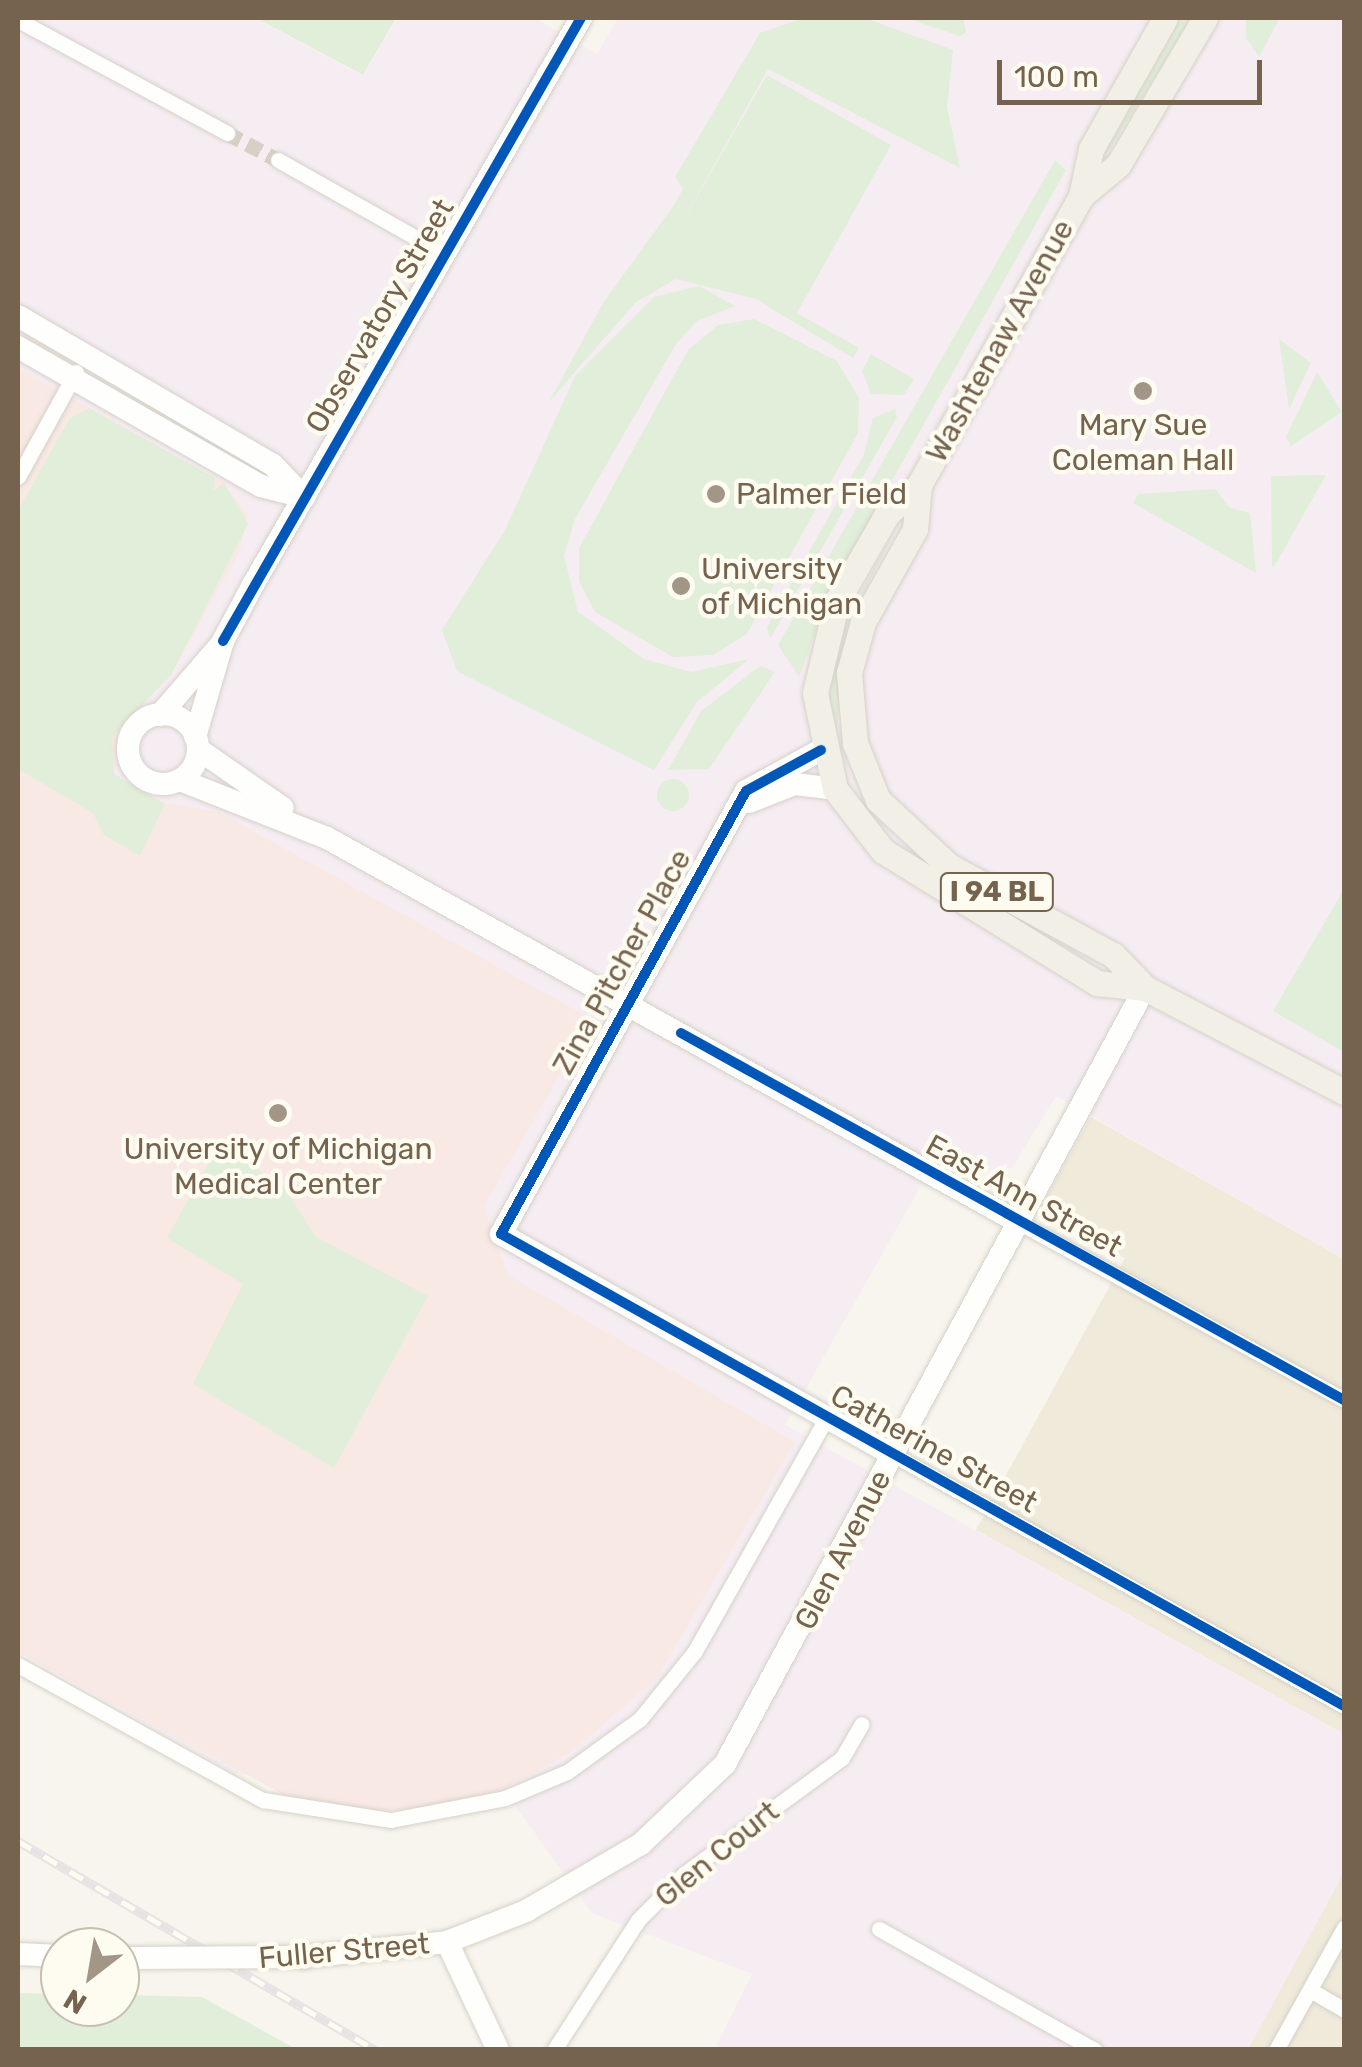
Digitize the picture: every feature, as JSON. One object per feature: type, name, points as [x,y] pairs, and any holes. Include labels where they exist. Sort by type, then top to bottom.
[{"type":"main road","name":"Washtenaw Avenue","points":[[821,750],[815,694],[826,627],[887,514],[919,485],[1080,196],[1091,149],[1165,18]]},
{"type":"main road","name":"Washtenaw Avenue","points":[[1080,196],[1118,165],[1206,18]]},
{"type":"main road","name":"Washtenaw Avenue","points":[[866,778],[856,743],[851,661],[915,529],[919,485]]},
{"type":"main road","points":[[821,750],[838,752],[866,778]]},
{"type":"main road","name":"I 94 BL","points":[[821,750],[835,789],[882,851],[912,873],[1097,983],[1145,988]]},
{"type":"main road","name":"I 94 BL","points":[[866,778],[917,844],[1113,955],[1145,988],[1344,1092]]},
{"type":"street","name":"Observatory Street","points":[[160,715],[223,642],[581,18]]},
{"type":"street","points":[[18,20],[227,133]]},
{"type":"street","points":[[278,160],[445,254]]},
{"type":"street","points":[[18,316],[273,465],[304,497]]},
{"type":"street","points":[[18,347],[261,486],[304,497]]},
{"type":"street","points":[[18,477],[86,356]]},
{"type":"street","name":"Observatory Street","points":[[197,743],[223,642]]},
{"type":"street","points":[[160,715],[183,720],[197,743],[180,780],[149,781],[128,759],[134,730],[160,715]]},
{"type":"street","name":"East Ann Street","points":[[197,743],[327,838]]},
{"type":"street","name":"Zina Pitcher Place","points":[[501,1234],[725,826],[764,776],[821,750]]},
{"type":"street","name":"East Ann Street","points":[[180,780],[327,838],[1344,1400]]},
{"type":"street","name":"Zina Pitcher Place","points":[[725,826],[776,787],[835,789]]},
{"type":"street","name":"Glen Avenue","points":[[447,1942],[585,1880],[688,1805],[757,1717],[892,1454],[1145,988]]},
{"type":"street","name":"Catherine Street","points":[[501,1234],[1344,1706]]},
{"type":"street","points":[[18,1665],[263,1800],[391,1820],[505,1798],[566,1772],[640,1718],[695,1651],[826,1417]]},
{"type":"street","name":"Glen Court","points":[[554,2050],[638,1920],[684,1874],[842,1758],[862,1724]]},
{"type":"street","points":[[1276,2050],[1344,1928]]},
{"type":"street","points":[[879,1930],[1095,2050]]},
{"type":"street","name":"Fuller Street","points":[[140,1958],[303,1957],[447,1942],[498,2050]]},
{"type":"street","points":[[1310,1990],[1344,2010]]},
{"type":"shaded area","name":"University of Michigan","points":[[18,18],[255,18],[363,76],[397,18],[535,18],[597,54],[618,18],[1344,18],[1344,1259],[1056,1096],[1012,1168],[989,1170],[943,1147],[785,1425],[1344,1734],[1344,1872],[1248,2049],[715,2049],[752,1974],[592,1913],[504,1790],[435,1808],[234,1773],[18,1652]]},
{"type":"shaded area","name":"University of Michigan Medical Center","points":[[18,368],[224,483],[247,514],[240,551],[171,675],[121,719],[114,774],[145,799],[219,812],[592,1019],[484,1206],[508,1275],[795,1442],[657,1678],[570,1753],[504,1789],[435,1808],[355,1812],[290,1798],[18,1652]]},
{"type":"shaded area","points":[[1091,1117],[1344,1259],[1344,1734],[976,1530],[1125,1258],[1037,1213]]},
{"type":"shaded area","points":[[1344,1872],[1344,2049],[1248,2049]]},
{"type":"green space","points":[[256,18],[396,18],[363,75]]},
{"type":"green space","points":[[803,18],[865,18],[953,50],[947,107],[960,168],[768,69],[671,242],[767,75],[891,145],[797,313],[859,348],[853,358],[756,299],[676,279],[636,302],[549,402],[603,303],[674,205],[683,189],[675,177],[760,33]]},
{"type":"green space","points":[[906,18],[963,18],[966,32],[960,36]]},
{"type":"green space","points":[[1177,18],[1192,18],[1105,157],[1106,144]]},
{"type":"green space","points":[[1246,18],[1280,18],[1259,57],[1246,38]]},
{"type":"green space","points":[[1055,160],[1066,170],[831,590],[799,677],[778,645]]},
{"type":"green space","points":[[699,286],[735,306],[697,321],[676,344],[575,519],[564,556],[578,612],[644,659],[691,672],[749,659],[697,702],[654,770],[457,671],[442,630],[505,530],[575,376],[654,297]]},
{"type":"green space","name":"Palmer Field","points":[[754,319],[837,361],[859,398],[858,433],[747,634],[713,655],[673,657],[595,612],[579,581],[579,548],[688,350],[718,325]]},
{"type":"green space","points":[[1279,339],[1311,363],[1289,409]]},
{"type":"green space","points":[[871,354],[914,379],[904,395],[871,394],[862,371]]},
{"type":"green space","points":[[1317,372],[1342,412],[1291,446],[1286,437]]},
{"type":"green space","points":[[89,408],[215,478],[213,491],[224,483],[248,524],[171,675],[112,737],[114,774],[165,804],[140,856],[104,835],[93,813],[18,769],[18,511],[69,419]]},
{"type":"green space","points":[[895,409],[897,417],[770,639],[767,627],[864,454],[873,418]]},
{"type":"green space","points":[[1326,475],[1274,567],[1272,567],[1271,476]]},
{"type":"green space","points":[[1215,489],[1230,508],[1250,513],[1256,573],[1133,503],[1138,494]]},
{"type":"green space","points":[[902,516],[848,627],[836,733],[827,695],[835,640]]},
{"type":"green space","points":[[760,666],[775,672],[709,769],[668,770],[701,711]]},
{"type":"green space","points":[[673,779],[684,784],[689,795],[684,806],[673,811],[662,806],[657,795],[662,784]]},
{"type":"green space","points":[[1344,889],[1344,1052],[1273,1011]]},
{"type":"green space","points":[[219,1145],[283,1186],[316,1237],[428,1296],[334,1468],[193,1384],[243,1284],[167,1238]]},
{"type":"green space","points":[[18,1993],[40,1994],[40,2027],[140,2027],[140,1995],[202,1997],[296,2049],[18,2049]]},
{"type":"tunnel","points":[[227,133],[278,160]]},
{"type":"railway","points":[[18,1841],[375,2050]]},
{"type":"cycle path","points":[[223,641],[581,18]]},
{"type":"cycle path","points":[[821,750],[746,791],[501,1234],[1344,1706]]},
{"type":"cycle path","points":[[681,1033],[1344,1400]]},
{"type":"place","name":"Mary Sue Coleman Hall","points":[[1143,391]]},
{"type":"place","name":"Palmer Field","points":[[716,494]]},
{"type":"place","name":"University of Michigan","points":[[681,586]]},
{"type":"place","name":"University of Michigan Medical Center","points":[[278,1113]]}]
